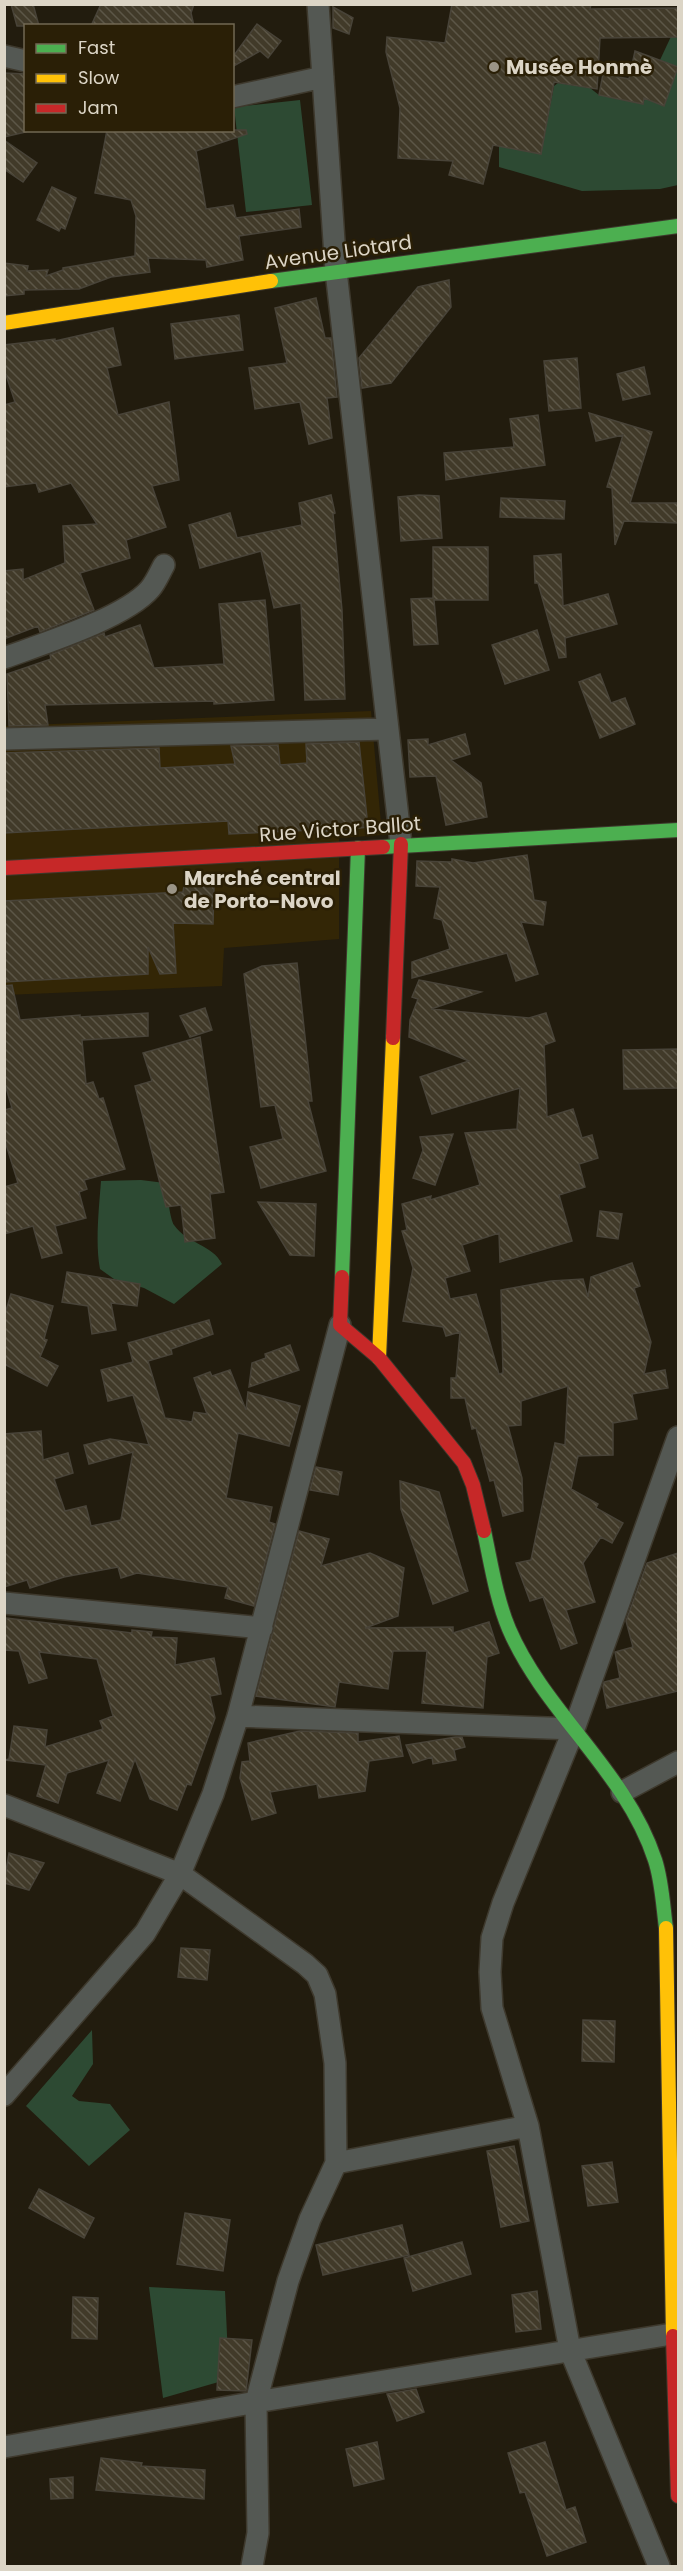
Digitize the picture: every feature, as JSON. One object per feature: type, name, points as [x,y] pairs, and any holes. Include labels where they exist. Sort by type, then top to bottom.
[{"type":"street","points":[[318,4],[336,271],[401,844],[379,1358]]},
{"type":"street","points":[[4,56],[24,61]]},
{"type":"street","points":[[234,97],[323,77]]},
{"type":"street","name":"Avenue Liotard","points":[[4,323],[336,271],[678,226]]},
{"type":"street","points":[[4,658],[98,622],[124,607],[150,590],[164,565]]},
{"type":"street","points":[[4,740],[387,729]]},
{"type":"street","name":"Rue Victor Ballot","points":[[4,868],[678,830]]},
{"type":"street","points":[[4,2095],[146,1933],[180,1874],[213,1794],[238,1716],[340,1325],[358,848]]},
{"type":"street","points":[[340,1325],[379,1358],[464,1463],[473,1485],[501,1605],[509,1629],[538,1681],[622,1792],[644,1832],[671,1899],[667,1933],[678,2496]]},
{"type":"street","points":[[659,2566],[570,2350],[528,2126],[492,2008],[490,1972],[492,1938],[502,1903],[574,1729],[678,1437]]},
{"type":"street","points":[[4,1603],[262,1628]]},
{"type":"street","points":[[238,1716],[574,1729]]},
{"type":"street","points":[[622,1792],[678,1762]]},
{"type":"street","points":[[4,1805],[180,1874],[305,1964],[317,1975],[325,1994],[335,2063],[336,2163],[310,2219],[288,2282],[256,2402],[258,2533],[252,2566]]},
{"type":"street","points":[[336,2163],[528,2126]]},
{"type":"street","points":[[4,2447],[256,2402],[676,2334]]},
{"type":"shaded area","name":"Marché central de Porto-Novo","points":[[371,711],[382,835],[339,838],[339,939],[224,948],[222,986],[5,995],[4,726]]},
{"type":"green space","points":[[675,28],[678,29],[678,67],[660,60]]},
{"type":"green space","points":[[678,67],[678,185],[660,189],[582,191],[499,167],[499,146],[541,153],[554,86],[558,83],[590,88],[599,95],[643,104],[645,98],[664,105]]},
{"type":"green space","points":[[300,100],[312,205],[246,212],[234,107]]},
{"type":"green space","points":[[141,1180],[165,1183],[174,1225],[186,1236],[212,1252],[222,1264],[174,1304],[144,1288],[114,1279],[100,1269],[98,1214],[101,1181]]},
{"type":"green space","points":[[92,2030],[93,2064],[72,2096],[79,2101],[110,2104],[130,2130],[89,2166],[26,2106]]},
{"type":"green space","points":[[149,2287],[225,2291],[229,2379],[163,2398]]},
{"type":"building","points":[[11,4],[33,4],[38,24],[17,26]]},
{"type":"building","points":[[101,4],[194,4],[191,13],[194,24],[92,24]]},
{"type":"building","points":[[452,4],[591,4],[590,9],[678,8],[678,37],[600,38],[597,89],[554,82],[541,154],[493,145],[483,184],[449,175],[453,161],[398,158],[400,108],[386,52],[387,37],[445,43]]},
{"type":"building","points":[[333,7],[353,18],[349,34],[333,28]]},
{"type":"building","points":[[257,24],[281,41],[268,58],[260,51],[234,66],[234,55]]},
{"type":"building","points":[[635,51],[678,67],[664,106],[644,98],[643,104],[599,95],[603,74],[629,79]]},
{"type":"building","points":[[4,73],[24,74],[24,132],[26,132],[4,137]]},
{"type":"building","points":[[234,130],[246,130],[247,134],[196,151],[206,209],[233,205],[236,218],[299,209],[301,227],[239,236],[243,260],[207,267],[206,260],[148,258],[150,272],[111,277],[79,289],[24,290],[24,294],[4,296],[4,263],[28,266],[27,271],[48,270],[46,276],[63,270],[63,268],[135,256],[136,216],[131,200],[95,193],[107,132],[234,132]]},
{"type":"building","points":[[4,140],[37,163],[23,182],[4,169]]},
{"type":"building","points":[[52,187],[76,198],[65,229],[61,227],[59,231],[37,220]]},
{"type":"building","points":[[449,280],[451,307],[391,383],[362,388],[359,358],[418,287]]},
{"type":"building","points":[[316,298],[325,338],[331,338],[337,397],[327,398],[332,438],[309,444],[300,402],[255,409],[249,368],[287,363],[275,308]]},
{"type":"building","points":[[239,315],[243,350],[175,359],[171,324]]},
{"type":"building","points":[[113,328],[121,365],[107,368],[118,415],[169,402],[179,480],[152,486],[166,527],[126,540],[130,558],[80,573],[94,610],[40,632],[38,626],[4,639],[4,571],[23,569],[23,580],[65,563],[63,526],[97,524],[71,483],[39,492],[36,483],[4,487],[4,405],[15,402],[4,369],[4,345],[55,339],[55,341]]},
{"type":"building","points":[[577,358],[581,408],[549,411],[544,361]]},
{"type":"building","points":[[644,367],[650,394],[623,400],[617,374]]},
{"type":"building","points":[[589,413],[652,432],[630,503],[678,503],[678,523],[624,521],[615,545],[612,488],[607,487],[623,435],[596,441]]},
{"type":"building","points":[[538,415],[545,465],[446,480],[444,453],[514,447],[510,419]]},
{"type":"building","points":[[331,495],[335,513],[333,514],[342,610],[345,699],[305,700],[301,603],[274,608],[261,551],[200,568],[189,525],[230,513],[237,538],[302,525],[299,503]]},
{"type":"building","points":[[439,496],[442,538],[401,541],[398,497]]},
{"type":"building","points":[[501,498],[565,501],[564,519],[500,517]]},
{"type":"building","points":[[433,547],[488,547],[488,600],[434,600],[438,644],[414,645],[411,599],[433,598]]},
{"type":"building","points":[[561,554],[563,606],[608,594],[617,624],[565,638],[566,657],[559,658],[538,583],[535,583],[534,556]]},
{"type":"building","points":[[265,600],[274,700],[214,704],[214,701],[45,705],[48,725],[9,726],[7,674],[51,659],[50,655],[104,633],[105,637],[140,625],[154,668],[224,664],[219,604]]},
{"type":"building","points":[[537,630],[549,670],[505,684],[492,645]]},
{"type":"building","points":[[600,674],[611,703],[625,698],[635,724],[600,738],[579,682]]},
{"type":"building","points":[[465,734],[470,754],[451,760],[481,783],[487,817],[446,825],[436,776],[410,777],[408,740],[428,739],[428,745]]},
{"type":"building","points":[[359,742],[368,827],[314,833],[314,830],[229,834],[228,821],[4,833],[4,753],[159,748],[160,768],[235,764],[231,746],[278,745],[280,765],[307,763],[306,744]]},
{"type":"building","points":[[527,855],[534,900],[546,902],[543,925],[521,922],[538,974],[516,981],[507,953],[412,978],[412,962],[450,949],[442,920],[434,918],[440,887],[416,886],[417,861],[452,862],[452,859],[473,863]]},
{"type":"building","points":[[184,886],[214,886],[213,924],[173,923],[176,973],[160,974],[148,947],[148,974],[4,982],[4,901],[183,892]]},
{"type":"building","points":[[297,963],[312,1101],[308,1101],[326,1171],[261,1188],[250,1147],[283,1139],[275,1105],[261,1107],[244,974],[262,966]]},
{"type":"building","points":[[419,980],[481,992],[431,1009],[529,1018],[546,1013],[555,1041],[544,1045],[547,1117],[573,1109],[582,1138],[592,1135],[598,1158],[579,1164],[585,1187],[559,1195],[572,1241],[500,1262],[499,1233],[462,1245],[470,1271],[445,1278],[450,1299],[476,1294],[499,1374],[503,1373],[501,1290],[551,1281],[583,1279],[588,1297],[591,1277],[632,1263],[640,1286],[634,1288],[651,1342],[644,1374],[665,1370],[668,1388],[632,1394],[637,1419],[613,1423],[613,1455],[578,1456],[571,1489],[598,1504],[596,1508],[623,1523],[612,1543],[601,1537],[583,1563],[595,1602],[566,1610],[577,1643],[561,1649],[543,1597],[530,1601],[516,1563],[531,1560],[555,1443],[565,1445],[568,1386],[521,1401],[521,1425],[508,1426],[522,1478],[523,1511],[503,1516],[494,1480],[490,1481],[476,1428],[472,1429],[465,1398],[451,1398],[451,1378],[456,1378],[460,1332],[446,1336],[443,1327],[403,1321],[413,1268],[402,1231],[407,1230],[402,1204],[431,1196],[430,1200],[480,1185],[465,1133],[517,1129],[520,1088],[432,1114],[420,1077],[469,1061],[409,1037],[410,1020],[418,999],[412,997]]},
{"type":"building","points":[[12,985],[20,1020],[148,1013],[148,1036],[82,1040],[86,1084],[93,1082],[99,1099],[103,1098],[125,1169],[84,1180],[87,1189],[79,1192],[86,1218],[55,1226],[62,1253],[42,1258],[33,1226],[4,1234],[4,1187],[18,1183],[4,1138],[4,1110],[12,1108],[4,1081],[4,986]]},
{"type":"building","points":[[205,1008],[212,1030],[190,1037],[180,1016]]},
{"type":"building","points":[[200,1037],[224,1192],[210,1194],[215,1238],[185,1242],[181,1205],[166,1207],[135,1086],[152,1081],[143,1053]]},
{"type":"building","points":[[678,1049],[678,1088],[624,1089],[623,1050]]},
{"type":"building","points":[[453,1134],[435,1185],[413,1178],[423,1150],[420,1137]]},
{"type":"building","points":[[258,1202],[316,1204],[314,1256],[290,1255]]},
{"type":"building","points":[[600,1211],[622,1214],[618,1239],[597,1236]]},
{"type":"building","points":[[67,1272],[140,1284],[137,1306],[111,1303],[116,1330],[92,1334],[88,1306],[62,1302]]},
{"type":"building","points":[[11,1294],[53,1306],[44,1339],[47,1340],[40,1357],[58,1366],[47,1386],[4,1364],[4,1317]]},
{"type":"building","points":[[209,1320],[213,1334],[171,1349],[172,1354],[148,1361],[165,1418],[192,1422],[194,1412],[207,1414],[194,1378],[210,1372],[212,1376],[230,1370],[246,1410],[248,1392],[300,1406],[289,1446],[238,1433],[226,1498],[272,1507],[269,1522],[275,1524],[254,1606],[225,1598],[228,1587],[137,1573],[121,1578],[118,1567],[64,1577],[30,1588],[27,1580],[4,1587],[4,1434],[41,1431],[43,1460],[68,1453],[73,1473],[54,1479],[65,1511],[86,1506],[91,1526],[121,1520],[133,1452],[89,1464],[84,1445],[110,1439],[149,1445],[133,1395],[108,1401],[101,1370],[133,1362],[128,1343]]},
{"type":"building","points":[[290,1345],[299,1370],[249,1387],[252,1363],[266,1358],[265,1354]]},
{"type":"building","points":[[316,1467],[342,1472],[338,1495],[310,1490]]},
{"type":"building","points":[[400,1481],[439,1492],[468,1591],[433,1604],[401,1509]]},
{"type":"building","points":[[299,1531],[329,1539],[321,1566],[370,1553],[404,1568],[398,1616],[365,1628],[453,1627],[453,1633],[489,1622],[499,1653],[487,1657],[483,1708],[422,1703],[427,1651],[393,1651],[388,1689],[339,1682],[335,1707],[256,1696]]},
{"type":"building","points":[[678,1553],[678,1691],[607,1708],[604,1682],[620,1678],[615,1652],[633,1647],[626,1621],[647,1563]]},
{"type":"building","points":[[6,1618],[132,1633],[132,1630],[152,1632],[151,1637],[177,1638],[175,1665],[214,1658],[221,1694],[210,1696],[215,1718],[191,1785],[187,1784],[177,1810],[150,1799],[135,1759],[120,1801],[97,1793],[109,1760],[67,1773],[58,1803],[37,1796],[46,1765],[5,1760],[9,1759],[14,1726],[47,1730],[45,1747],[103,1729],[100,1721],[113,1716],[97,1659],[39,1652],[47,1678],[29,1683],[19,1651],[4,1650]]},
{"type":"building","points":[[300,1731],[358,1733],[358,1742],[399,1736],[403,1756],[369,1761],[365,1791],[319,1798],[317,1784],[270,1792],[276,1813],[252,1820],[240,1778],[242,1762],[250,1761],[248,1743]]},
{"type":"building","points":[[462,1737],[465,1747],[454,1750],[456,1760],[433,1764],[432,1757],[413,1763],[406,1745]]},
{"type":"building","points":[[9,1853],[44,1863],[29,1890],[4,1883]]},
{"type":"building","points":[[181,1948],[210,1950],[207,1980],[178,1977]]},
{"type":"building","points":[[583,2020],[615,2021],[614,2062],[582,2061]]},
{"type":"building","points":[[514,2146],[529,2221],[501,2227],[487,2151]]},
{"type":"building","points":[[612,2162],[618,2202],[588,2206],[582,2166]]},
{"type":"building","points":[[39,2189],[94,2218],[84,2238],[29,2208]]},
{"type":"building","points":[[185,2213],[230,2220],[223,2271],[177,2264]]},
{"type":"building","points":[[402,2225],[409,2255],[323,2275],[316,2245]]},
{"type":"building","points":[[462,2242],[471,2274],[413,2291],[404,2258]]},
{"type":"building","points":[[537,2291],[541,2329],[516,2332],[512,2295]]},
{"type":"building","points":[[73,2297],[98,2298],[97,2339],[72,2338]]},
{"type":"building","points":[[220,2338],[252,2340],[246,2391],[217,2390]]},
{"type":"building","points":[[416,2389],[424,2412],[397,2421],[387,2394]]},
{"type":"building","points":[[377,2442],[384,2479],[354,2486],[346,2449]]},
{"type":"building","points":[[545,2442],[566,2510],[575,2507],[586,2542],[547,2556],[525,2492],[520,2493],[508,2453]]},
{"type":"building","points":[[101,2458],[142,2463],[141,2466],[205,2470],[204,2499],[96,2490]]},
{"type":"building","points":[[73,2477],[73,2498],[51,2499],[50,2479]]},
{"type":"traffic: fast","points":[[271,281],[678,226]]},
{"type":"traffic: fast","points":[[383,847],[678,830]]},
{"type":"traffic: fast","points":[[342,1277],[358,848]]},
{"type":"traffic: fast","points":[[484,1531],[501,1605],[509,1629],[524,1659],[563,1716],[606,1770],[642,1828],[657,1868],[666,1928]]},
{"type":"traffic: slow","points":[[4,323],[271,281]]},
{"type":"traffic: slow","points":[[379,1358],[393,1038]]},
{"type":"traffic: slow","points":[[666,1928],[673,2336]]},
{"type":"traffic: jam","points":[[393,1038],[401,844]]},
{"type":"traffic: jam","points":[[4,868],[383,847]]},
{"type":"traffic: jam","points":[[342,1277],[340,1325],[379,1358],[464,1463],[473,1485],[484,1531]]},
{"type":"traffic: jam","points":[[673,2336],[678,2496]]},
{"type":"place","name":"Musée Honmè","points":[[494,67]]},
{"type":"place","name":"Marché central de Porto-Novo","points":[[172,889]]}]
